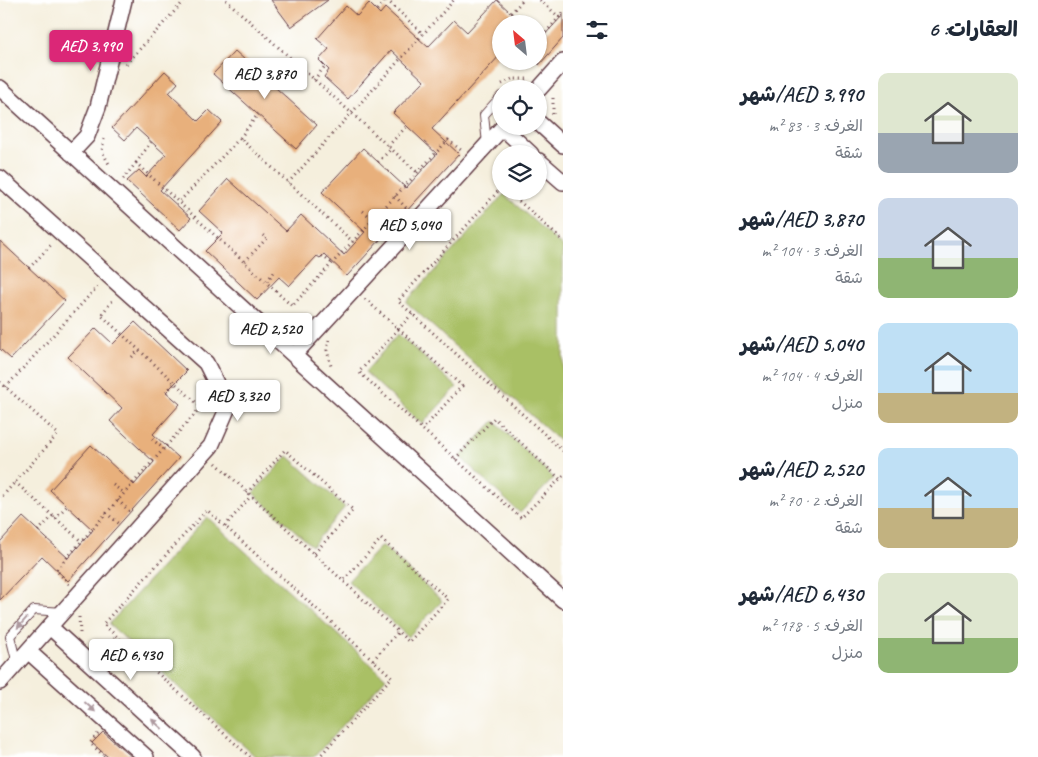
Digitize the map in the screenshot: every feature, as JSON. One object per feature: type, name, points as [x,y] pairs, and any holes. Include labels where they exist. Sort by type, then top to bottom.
[{"type":"street","points":[[71,153],[87,136],[98,107],[124,0]]},
{"type":"street","points":[[540,80],[563,62]]},
{"type":"street","points":[[0,88],[563,600]]},
{"type":"street","points":[[547,130],[563,145]]},
{"type":"street","points":[[294,355],[496,135]]},
{"type":"street","points":[[511,135],[522,145]]},
{"type":"street","points":[[547,167],[563,182]]},
{"type":"street","points":[[0,178],[206,363],[228,407],[211,446],[0,682]]},
{"type":"street","points":[[50,627],[193,757]]},
{"type":"street","points":[[28,651],[146,757]]},
{"type":"lane","points":[[487,145],[484,115],[492,102]]},
{"type":"lane","points":[[16,664],[10,636],[34,610],[63,612]]},
{"type":"path","points":[[122,62],[120,70],[185,0]]},
{"type":"path","points":[[226,0],[350,114],[418,173]]},
{"type":"path","points":[[377,10],[387,0],[424,34]]},
{"type":"path","points":[[288,183],[454,0]]},
{"type":"path","points":[[511,13],[524,0]]},
{"type":"path","points":[[540,0],[559,17]]},
{"type":"path","points":[[548,30],[563,12]]},
{"type":"path","points":[[314,80],[325,66]]},
{"type":"path","points":[[555,120],[552,107],[557,90]]},
{"type":"path","points":[[180,201],[240,138],[258,114]]},
{"type":"path","points":[[378,162],[407,126]]},
{"type":"path","points":[[105,133],[102,151],[110,167]]},
{"type":"path","points":[[240,138],[353,242]]},
{"type":"path","points":[[136,163],[180,201],[292,306],[448,140],[464,153],[469,146]]},
{"type":"path","points":[[116,173],[123,179],[151,142]]},
{"type":"path","points":[[395,196],[408,208],[409,213],[405,216]]},
{"type":"path","points":[[492,198],[398,301],[563,451]]},
{"type":"path","points":[[517,200],[563,241]]},
{"type":"path","points":[[384,208],[396,220],[401,220]]},
{"type":"path","points":[[363,211],[374,220]]},
{"type":"path","points":[[245,261],[267,238],[260,233]]},
{"type":"path","points":[[29,268],[51,246],[51,242]]},
{"type":"path","points":[[322,256],[332,264]]},
{"type":"path","points":[[267,281],[274,272]]},
{"type":"path","points":[[6,387],[95,286],[98,286],[105,292]]},
{"type":"path","points":[[369,290],[363,297],[462,386],[422,429]]},
{"type":"path","points":[[64,591],[70,584],[56,570],[202,407],[101,315],[113,301],[112,299]]},
{"type":"path","points":[[412,314],[359,372],[521,518],[562,477],[494,418],[455,458]]},
{"type":"path","points":[[330,337],[327,350],[333,369]]},
{"type":"path","points":[[132,357],[139,350]]},
{"type":"path","points":[[0,382],[58,434],[0,500]]},
{"type":"path","points":[[166,392],[175,383]]},
{"type":"path","points":[[152,440],[164,449]]},
{"type":"path","points":[[247,492],[285,450],[352,510],[314,554]]},
{"type":"path","points":[[220,454],[213,461],[409,642],[448,600],[381,539],[343,581]]},
{"type":"path","points":[[15,482],[81,541]]},
{"type":"path","points":[[113,485],[124,493]]},
{"type":"path","points":[[225,526],[251,496]]},
{"type":"path","points":[[106,513],[122,526],[132,516],[118,500]]},
{"type":"path","points":[[38,531],[67,506]]},
{"type":"path","points":[[250,757],[103,624],[207,510],[392,677],[320,757]]},
{"type":"path","points":[[80,610],[78,624],[82,638]]},
{"type":"path","points":[[373,660],[398,632]]},
{"type":"path","points":[[97,658],[117,636]]},
{"type":"green space","points":[[499,200],[511,200],[563,247],[563,444],[406,302]]},
{"type":"green space","points":[[398,334],[457,387],[422,424],[365,372]]},
{"type":"green space","points":[[494,421],[554,478],[520,513],[460,457]]},
{"type":"green space","points":[[288,456],[345,507],[312,546],[253,493]]},
{"type":"green space","points":[[207,517],[386,678],[314,757],[256,757],[109,624]]},
{"type":"green space","points":[[382,545],[442,601],[408,637],[348,581]]},
{"type":"building","points":[[271,0],[328,0],[291,27]]},
{"type":"building","points":[[497,0],[513,15],[492,15],[492,64],[432,129],[459,154],[347,276],[324,254],[320,258],[317,256],[289,286],[279,277],[257,300],[205,251],[223,233],[199,211],[228,179],[286,231],[301,215],[344,255],[365,232],[322,192],[363,148],[406,188],[437,154],[393,113],[424,81],[391,50],[348,99],[324,77],[329,70],[319,60],[329,49],[317,39],[346,6],[357,16],[369,3],[380,14],[385,8],[428,47],[454,20],[467,32]]},
{"type":"building","points":[[563,15],[563,38],[548,55],[548,31]]},
{"type":"building","points":[[235,51],[317,125],[296,149],[213,74]]},
{"type":"building","points":[[165,71],[178,83],[169,93],[198,121],[209,110],[222,122],[160,190],[191,218],[180,230],[127,181],[139,170],[146,177],[166,155],[136,128],[125,140],[112,128]]},
{"type":"building","points":[[0,241],[65,301],[11,359],[0,349]]},
{"type":"building","points":[[135,322],[187,371],[166,392],[180,404],[153,434],[179,458],[68,581],[42,556],[0,600],[0,542],[23,517],[68,558],[93,530],[50,490],[91,445],[134,485],[154,462],[110,421],[122,408],[68,357],[96,328],[113,344]]},
{"type":"building","points":[[103,732],[132,757],[108,757],[92,743]]}]
